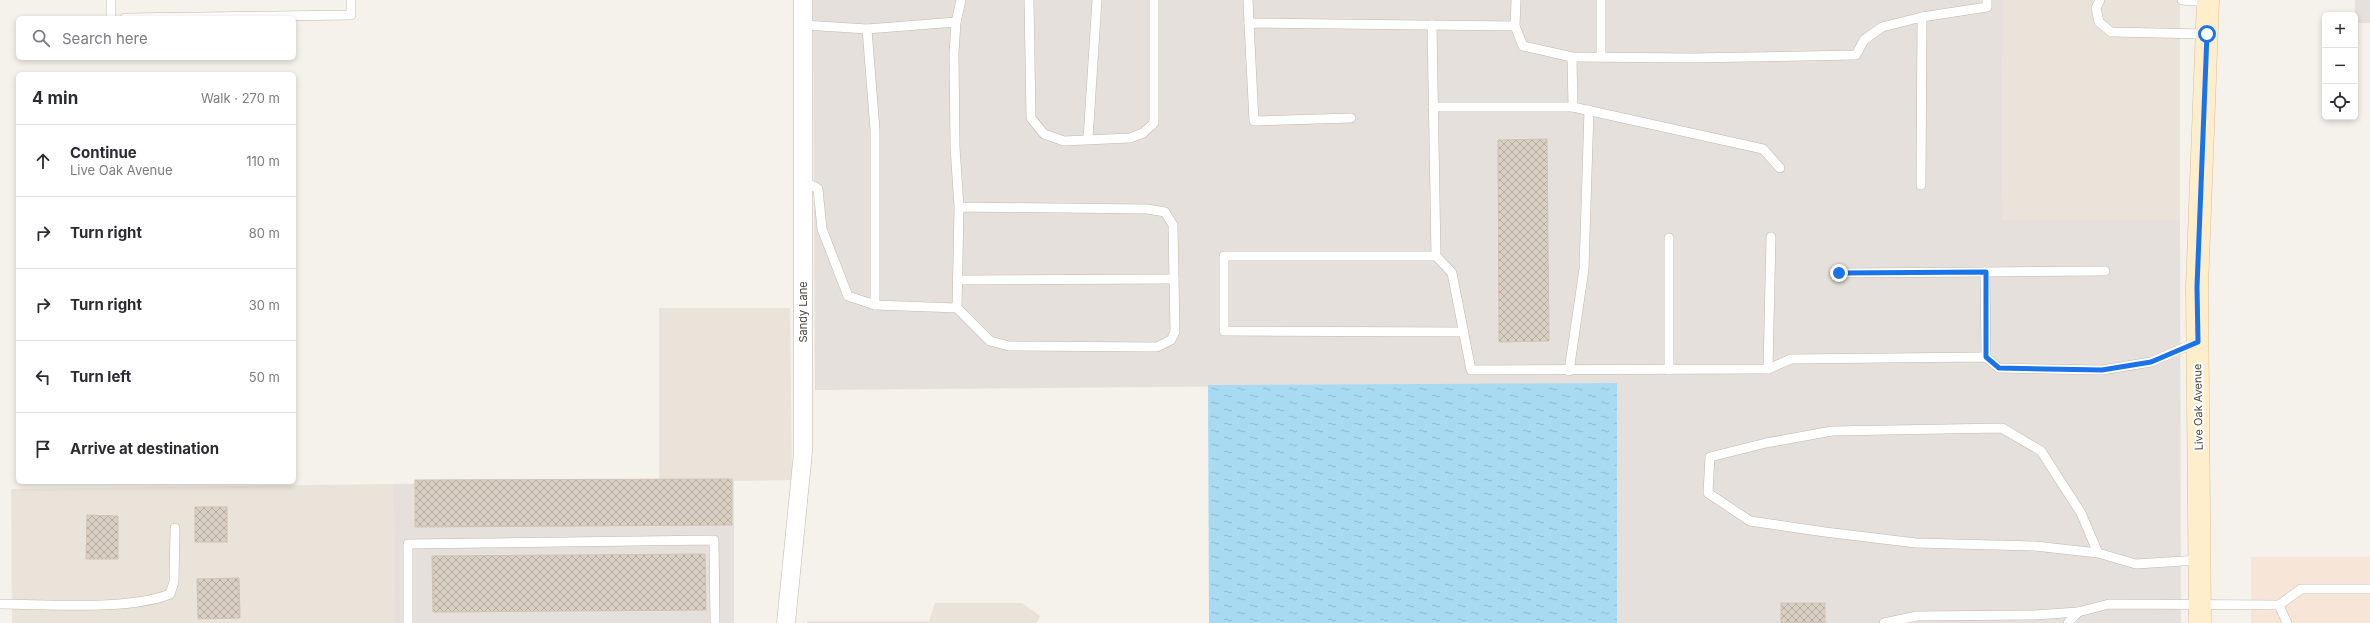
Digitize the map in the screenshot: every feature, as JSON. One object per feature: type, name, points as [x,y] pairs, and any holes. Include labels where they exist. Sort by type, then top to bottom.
[{"type":"street","name":"Sandy Lane","points":[[786,623],[803,452],[803,0]]},
{"type":"street","name":"Live Oak Avenue","points":[[2200,613],[2197,287],[2208,1]]},
{"type":"lane","points":[[110,0],[111,16]]},
{"type":"lane","points":[[276,16],[351,15],[351,0]]},
{"type":"lane","points":[[957,308],[959,207],[955,148],[956,22],[961,0]]},
{"type":"lane","points":[[1029,0],[1031,118],[1044,134],[1064,140],[1130,138],[1143,133],[1154,123],[1154,0]]},
{"type":"lane","points":[[1088,139],[1097,0]]},
{"type":"lane","points":[[1248,0],[1254,121],[1351,118]]},
{"type":"lane","points":[[1516,0],[1515,26],[1523,46],[1572,57],[1601,56],[1692,58],[1856,55],[1864,40],[1882,27],[1922,17],[1987,7],[1987,0]]},
{"type":"lane","points":[[1601,0],[1601,56]]},
{"type":"lane","points":[[2100,0],[2096,8],[2098,22],[2111,32],[2207,34]]},
{"type":"lane","points":[[2182,0],[2208,1]]},
{"type":"lane","points":[[1921,185],[1922,17]]},
{"type":"lane","points":[[804,25],[867,29],[956,22]]},
{"type":"lane","points":[[1249,23],[1515,26]]},
{"type":"lane","points":[[1432,25],[1436,256],[1452,274],[1471,370],[1568,371],[1768,369],[1791,359],[1986,357],[1999,368],[2102,370],[2151,362],[2198,342]]},
{"type":"lane","points":[[867,29],[875,130],[875,306]]},
{"type":"lane","points":[[1572,57],[1573,107]]},
{"type":"lane","points":[[1434,107],[1573,107],[1763,149],[1780,168]]},
{"type":"lane","points":[[1568,371],[1584,269],[1589,110]]},
{"type":"lane","points":[[804,181],[818,190],[822,229],[848,296],[875,306],[957,308],[990,341],[1009,346],[1157,347],[1171,340],[1175,332],[1173,225],[1164,212],[1147,208],[959,207]]},
{"type":"lane","points":[[1768,369],[1770,237]]},
{"type":"lane","points":[[1669,238],[1669,370]]},
{"type":"lane","points":[[1436,256],[1224,256],[1224,332],[1464,332]]},
{"type":"lane","points":[[1839,273],[2105,271]]},
{"type":"lane","points":[[1986,272],[1986,357]]},
{"type":"lane","points":[[957,280],[1174,279]]},
{"type":"lane","points":[[2098,553],[2081,513],[2041,451],[2002,428],[1832,431],[1766,443],[1710,458],[1708,492],[1750,521],[1916,543],[2035,546],[2098,553],[2136,564],[2199,560]]},
{"type":"lane","points":[[0,604],[99,604],[153,601],[170,594],[174,582],[175,528]]},
{"type":"lane","points":[[408,623],[408,544],[714,540],[715,623]]},
{"type":"lane","points":[[1884,623],[1917,616],[2035,616],[2078,612],[2109,604],[2200,613],[2279,605],[2300,590],[2370,589]]},
{"type":"lane","points":[[2279,605],[2287,623]]},
{"type":"lane","points":[[2068,623],[2078,612]]},
{"type":"shaded area","points":[[813,0],[2003,0],[2002,220],[2180,220],[2181,623],[1617,623],[1616,383],[815,390]]},
{"type":"shaded area","points":[[2003,0],[2180,0],[2180,220],[2002,220]]},
{"type":"shaded area","points":[[2355,0],[2370,0],[2370,23],[2358,23],[2358,12],[2355,12]]},
{"type":"shaded area","points":[[659,308],[790,308],[792,480],[659,482]]},
{"type":"shaded area","points":[[734,481],[734,623],[394,623],[393,484]]},
{"type":"shaded area","points":[[393,484],[394,623],[12,623],[11,489]]},
{"type":"shaded area","points":[[2251,557],[2370,557],[2370,623],[2251,623]]},
{"type":"shaded area","points":[[935,603],[1022,603],[1040,616],[1037,623],[807,623],[807,621],[929,621]]},
{"type":"water","points":[[1617,383],[1617,623],[1209,623],[1208,385]]},
{"type":"building","points":[[1547,139],[1549,341],[1499,342],[1498,140]]},
{"type":"building","points":[[732,479],[732,525],[415,527],[415,480]]},
{"type":"building","points":[[195,507],[227,507],[227,542],[195,542]]},
{"type":"building","points":[[87,515],[118,516],[118,559],[86,559]]},
{"type":"building","points":[[705,554],[706,610],[433,612],[432,556]]},
{"type":"building","points":[[239,578],[240,618],[198,619],[197,579]]},
{"type":"building","points":[[1781,603],[1825,603],[1825,623],[1781,623]]},
{"type":"route","points":[[1839,273],[1986,272],[1986,357],[1999,368],[2102,370],[2151,362],[2198,342],[2197,287],[2207,34]]}]
